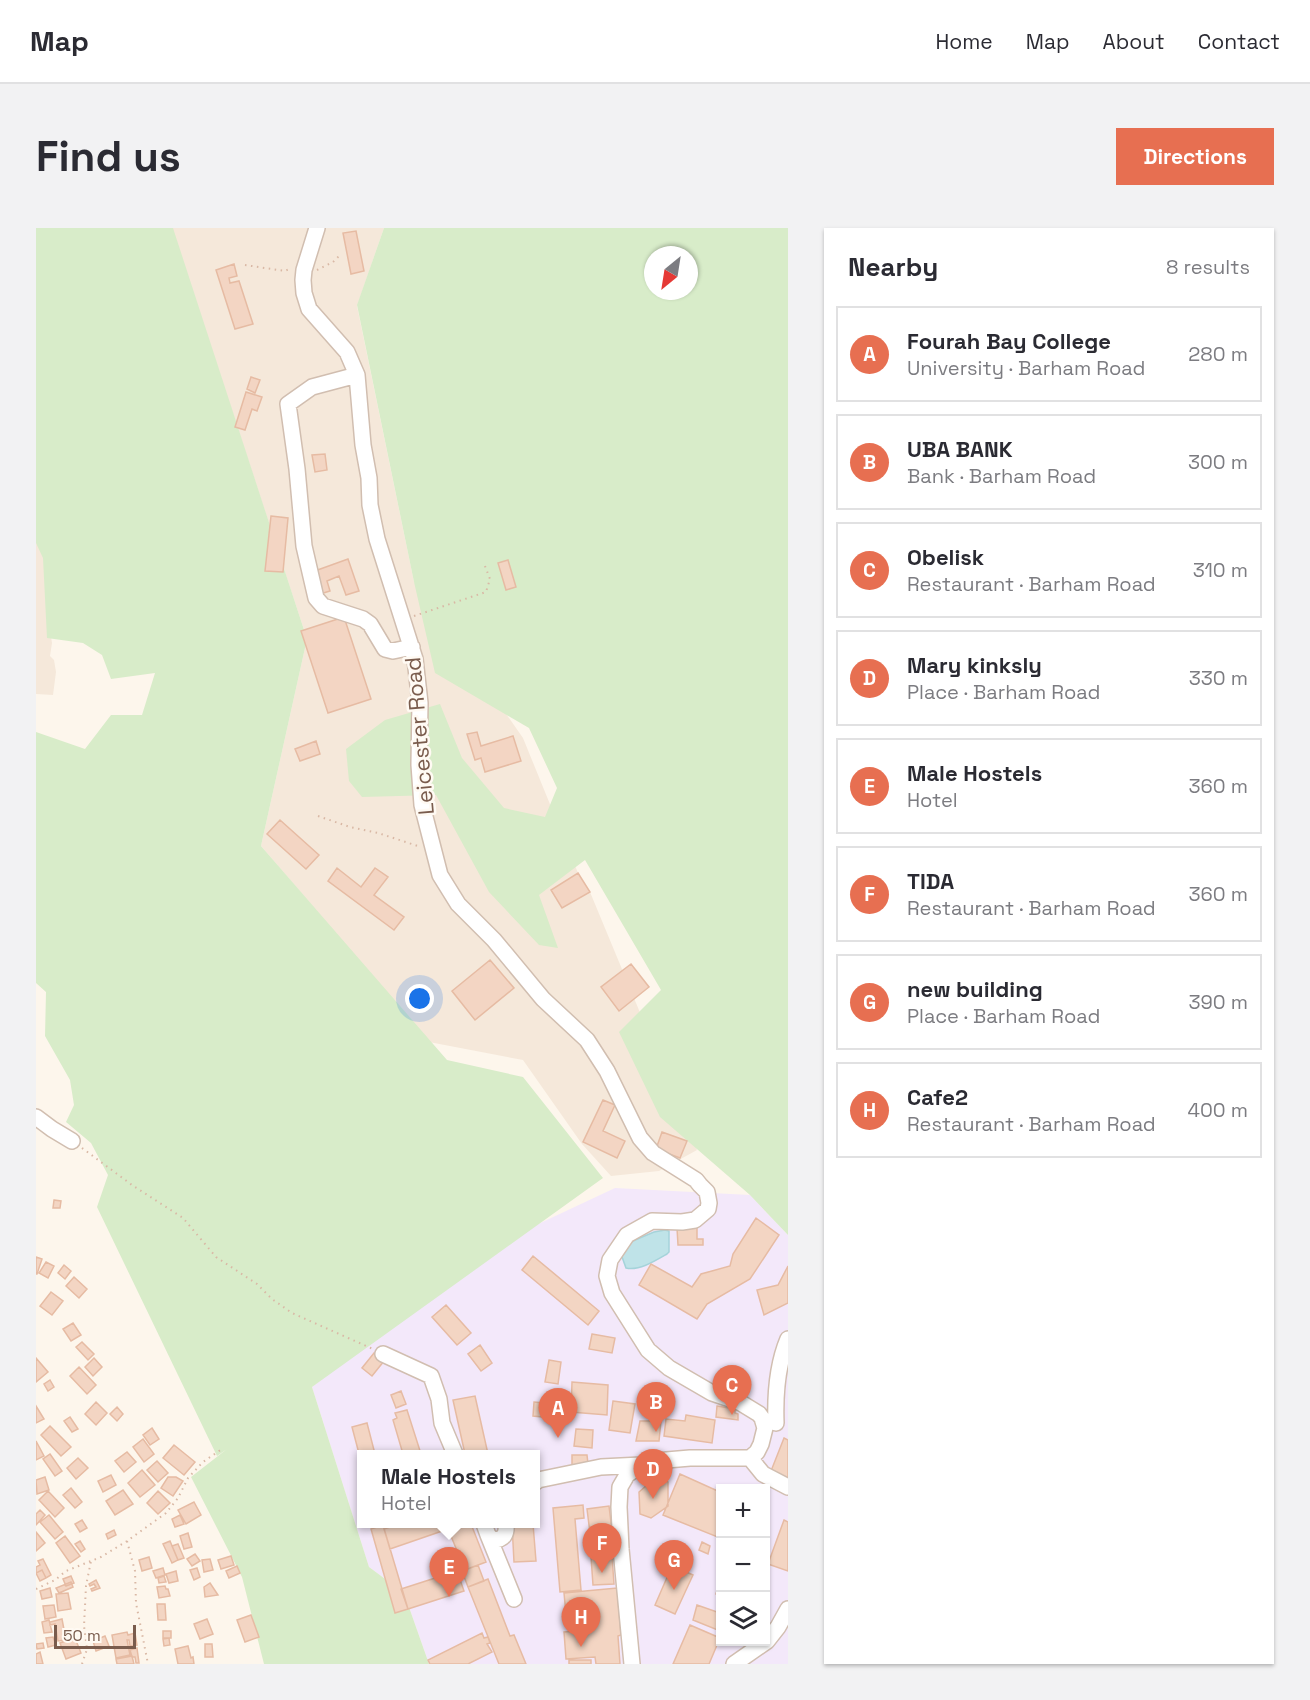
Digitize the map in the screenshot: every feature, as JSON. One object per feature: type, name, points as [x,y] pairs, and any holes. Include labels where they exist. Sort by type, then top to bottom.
[{"type":"street","name":"Leicester Road","points":[[317,228],[303,280],[304,294],[309,309],[346,352],[357,375],[363,445],[376,539],[412,647],[420,703],[419,765],[422,806],[440,875],[458,904],[494,940],[543,999],[587,1040],[607,1071],[640,1138],[653,1153],[696,1180],[707,1192],[708,1209],[695,1220],[652,1221],[627,1234],[610,1260],[607,1276],[612,1293],[648,1350],[669,1368],[712,1393],[741,1402],[776,1423]]},
{"type":"street","points":[[357,375],[312,387],[288,404],[304,546],[316,598],[323,606],[363,619],[370,624],[385,649],[393,651],[412,647]]},
{"type":"street","points":[[36,1117],[72,1141]]},
{"type":"street","points":[[540,1480],[601,1467],[641,1465],[656,1461],[690,1458],[750,1458],[757,1452],[765,1433],[776,1423],[777,1379],[788,1339]]},
{"type":"street","points":[[383,1354],[431,1376],[439,1400],[442,1423],[453,1450]]},
{"type":"street","points":[[750,1458],[763,1474],[788,1487]]},
{"type":"street","points":[[632,1664],[619,1507],[620,1487],[627,1475],[641,1465]]},
{"type":"street","points":[[486,1529],[493,1540],[499,1540],[504,1537],[507,1528]]},
{"type":"street","points":[[486,1529],[514,1599]]},
{"type":"street","points":[[734,1664],[783,1631],[788,1609]]},
{"type":"path","points":[[303,280],[339,256]]},
{"type":"path","points":[[245,265],[285,271],[307,260]]},
{"type":"path","points":[[403,620],[486,592],[490,579],[485,566]]},
{"type":"path","points":[[318,816],[350,827],[378,832],[434,851]]},
{"type":"path","points":[[72,1141],[132,1185],[183,1218],[216,1257],[257,1284],[272,1299],[292,1313],[383,1354]]},
{"type":"path","points":[[36,1589],[55,1580],[66,1571],[91,1561],[128,1541],[166,1513],[178,1498],[188,1478],[203,1462],[222,1449]]},
{"type":"path","points":[[128,1541],[135,1571],[136,1603],[148,1664]]},
{"type":"path","points":[[82,1664],[87,1649],[84,1626],[86,1586],[91,1561]]},
{"type":"shaded area","points":[[172,228],[384,228],[357,306],[414,582],[523,738],[578,873],[590,892],[697,1150],[659,1171],[611,1176],[582,1144],[523,1060],[429,1042],[261,846],[307,639]]},
{"type":"shaded area","points":[[36,542],[46,557],[48,618],[52,643],[50,656],[54,660],[56,672],[53,695],[36,694]]},
{"type":"shaded area","points":[[615,1188],[750,1195],[788,1235],[788,1664],[429,1664],[404,1593],[369,1567],[312,1387],[496,1244]]},
{"type":"green space","points":[[36,228],[173,228],[307,639],[261,846],[447,1060],[523,1077],[603,1178],[312,1387],[369,1567],[404,1593],[429,1664],[264,1664],[242,1577],[191,1477],[227,1449],[217,1456],[97,1207],[108,1175],[91,1143],[66,1122],[74,1105],[70,1080],[45,1036],[46,992],[36,983],[36,732],[85,749],[111,715],[142,715],[155,673],[111,679],[102,655],[83,643],[47,638],[43,558],[36,543]]},
{"type":"green space","points":[[384,228],[788,228],[788,1235],[750,1195],[660,1117],[619,1032],[661,990],[585,860],[539,895],[558,948],[539,945],[489,892],[436,795],[362,797],[349,781],[346,749],[385,720],[440,704],[462,758],[504,808],[545,817],[557,788],[529,728],[435,673],[357,305]]},
{"type":"water","points":[[669,1231],[669,1252],[667,1254],[642,1267],[626,1268],[621,1254],[626,1245],[654,1232]]},
{"type":"building","points":[[356,231],[364,271],[351,274],[343,233]]},
{"type":"building","points":[[234,264],[237,276],[229,278],[230,283],[239,281],[253,324],[235,329],[216,270]]},
{"type":"building","points":[[251,377],[260,380],[255,393],[247,389]]},
{"type":"building","points":[[246,392],[262,397],[257,411],[252,409],[245,430],[235,427]]},
{"type":"building","points":[[325,454],[327,470],[315,472],[312,455]]},
{"type":"building","points":[[271,516],[288,518],[283,572],[265,571]]},
{"type":"building","points":[[348,559],[359,591],[346,595],[339,576],[327,581],[330,591],[320,594],[312,572]]},
{"type":"building","points":[[508,560],[516,587],[506,590],[498,563]]},
{"type":"building","points":[[344,617],[371,699],[328,713],[301,631]]},
{"type":"building","points":[[477,732],[481,746],[513,736],[521,761],[485,772],[481,758],[475,760],[467,734]]},
{"type":"building","points":[[316,741],[320,754],[300,761],[295,749]]},
{"type":"building","points":[[280,820],[319,855],[306,869],[267,834]]},
{"type":"building","points":[[337,868],[361,887],[375,868],[388,877],[374,895],[404,917],[394,930],[328,881]]},
{"type":"building","points":[[578,873],[590,892],[562,908],[551,890]]},
{"type":"building","points":[[490,960],[514,988],[475,1020],[452,991]]},
{"type":"building","points":[[631,964],[649,987],[619,1011],[601,987]]},
{"type":"building","points":[[603,1100],[615,1105],[603,1131],[625,1141],[617,1158],[583,1142]]},
{"type":"building","points":[[662,1132],[687,1141],[680,1158],[656,1149]]},
{"type":"building","points":[[54,1200],[61,1201],[60,1208],[53,1208]]},
{"type":"building","points":[[756,1218],[779,1235],[750,1279],[707,1304],[697,1319],[639,1285],[651,1264],[692,1287],[701,1274],[730,1266],[733,1254]]},
{"type":"building","points":[[697,1227],[697,1239],[703,1239],[703,1245],[678,1245],[677,1228]]},
{"type":"building","points":[[533,1256],[599,1311],[588,1325],[522,1270]]},
{"type":"building","points":[[36,1257],[42,1259],[37,1274],[36,1274]]},
{"type":"building","points":[[46,1262],[54,1266],[48,1278],[39,1273]]},
{"type":"building","points":[[64,1265],[71,1271],[65,1279],[58,1273]]},
{"type":"building","points":[[788,1266],[788,1303],[764,1315],[757,1290],[778,1285]]},
{"type":"building","points":[[74,1277],[87,1289],[79,1298],[66,1286]]},
{"type":"building","points":[[51,1292],[63,1301],[52,1315],[40,1306]]},
{"type":"building","points":[[446,1305],[471,1333],[457,1345],[432,1317]]},
{"type":"building","points":[[73,1323],[81,1335],[71,1341],[63,1329]]},
{"type":"building","points":[[592,1334],[615,1338],[612,1353],[589,1349]]},
{"type":"building","points":[[82,1342],[94,1354],[88,1360],[76,1347]]},
{"type":"building","points":[[480,1345],[492,1363],[481,1371],[468,1354]]},
{"type":"building","points":[[374,1353],[384,1361],[372,1376],[362,1368]]},
{"type":"building","points":[[36,1358],[48,1372],[36,1382]]},
{"type":"building","points":[[94,1358],[102,1367],[93,1376],[85,1367]]},
{"type":"building","points":[[549,1360],[561,1362],[558,1384],[545,1382]]},
{"type":"building","points":[[79,1367],[96,1385],[87,1394],[70,1376]]},
{"type":"building","points":[[50,1380],[54,1387],[48,1391],[44,1384]]},
{"type":"building","points":[[572,1382],[608,1385],[607,1415],[571,1412]]},
{"type":"building","points":[[401,1391],[406,1404],[396,1408],[391,1395]]},
{"type":"building","points":[[475,1396],[487,1450],[464,1450],[453,1400]]},
{"type":"building","points":[[613,1401],[635,1404],[630,1433],[609,1430]]},
{"type":"building","points":[[96,1402],[107,1413],[96,1425],[85,1414]]},
{"type":"building","points":[[534,1402],[553,1404],[552,1418],[533,1416]]},
{"type":"building","points":[[36,1406],[44,1419],[36,1423]]},
{"type":"building","points":[[717,1406],[735,1409],[738,1420],[716,1417]]},
{"type":"building","points":[[117,1407],[123,1414],[117,1421],[110,1414]]},
{"type":"building","points":[[407,1410],[420,1450],[402,1450],[393,1420],[397,1418],[395,1413]]},
{"type":"building","points":[[686,1415],[715,1420],[712,1443],[664,1436],[666,1419],[685,1421]]},
{"type":"building","points":[[70,1417],[78,1429],[72,1432],[64,1421]]},
{"type":"building","points":[[640,1421],[661,1421],[659,1441],[636,1441]]},
{"type":"building","points":[[367,1423],[374,1450],[358,1450],[352,1427]]},
{"type":"building","points":[[50,1426],[71,1447],[61,1456],[41,1435]]},
{"type":"building","points":[[152,1428],[159,1439],[150,1445],[143,1435]]},
{"type":"building","points":[[576,1429],[593,1430],[592,1448],[574,1446]]},
{"type":"building","points":[[784,1438],[788,1440],[788,1478],[771,1471]]},
{"type":"building","points":[[143,1439],[154,1454],[144,1462],[133,1447]]},
{"type":"building","points":[[36,1441],[44,1456],[36,1460]]},
{"type":"building","points":[[174,1445],[195,1462],[184,1475],[163,1458]]},
{"type":"building","points":[[127,1452],[136,1462],[124,1472],[115,1461]]},
{"type":"building","points":[[50,1454],[62,1471],[55,1476],[43,1459]]},
{"type":"building","points":[[572,1455],[587,1455],[588,1464],[572,1465]]},
{"type":"building","points":[[78,1458],[88,1468],[76,1479],[67,1468]]},
{"type":"building","points":[[157,1461],[168,1473],[158,1482],[147,1470]]},
{"type":"building","points":[[142,1470],[155,1485],[140,1497],[128,1483]]},
{"type":"building","points":[[680,1474],[716,1490],[716,1536],[663,1515]]},
{"type":"building","points":[[111,1475],[116,1485],[103,1492],[98,1481]]},
{"type":"building","points":[[45,1477],[49,1490],[37,1494],[36,1480]]},
{"type":"building","points":[[168,1477],[176,1477],[183,1481],[173,1496],[161,1488]]},
{"type":"building","points":[[656,1477],[668,1482],[668,1506],[651,1518],[640,1514],[639,1492]]},
{"type":"building","points":[[71,1488],[82,1502],[75,1508],[63,1495]]},
{"type":"building","points":[[123,1490],[133,1504],[115,1515],[106,1501]]},
{"type":"building","points":[[48,1491],[64,1508],[55,1517],[39,1500]]},
{"type":"building","points":[[158,1491],[170,1503],[158,1514],[147,1503]]},
{"type":"building","points":[[194,1502],[201,1515],[186,1524],[178,1510]]},
{"type":"building","points":[[583,1505],[584,1518],[575,1519],[581,1590],[560,1592],[553,1508]]},
{"type":"building","points":[[609,1506],[614,1547],[592,1549],[587,1509]]},
{"type":"building","points":[[40,1510],[45,1515],[36,1525],[36,1514]]},
{"type":"building","points":[[49,1515],[63,1532],[55,1539],[40,1522]]},
{"type":"building","points":[[180,1515],[184,1524],[175,1527],[172,1519]]},
{"type":"building","points":[[82,1520],[87,1528],[80,1532],[75,1524]]},
{"type":"building","points":[[784,1520],[788,1522],[788,1571],[770,1565],[770,1558]]},
{"type":"building","points":[[384,1528],[408,1609],[395,1613],[371,1529]]},
{"type":"building","points":[[448,1528],[448,1529],[390,1549],[384,1529]]},
{"type":"building","points":[[448,1528],[473,1528],[486,1562],[465,1570]]},
{"type":"building","points":[[512,1528],[533,1528],[536,1561],[514,1562]]},
{"type":"building","points":[[114,1530],[116,1535],[108,1539],[106,1534]]},
{"type":"building","points":[[36,1532],[45,1543],[36,1551]]},
{"type":"building","points":[[188,1533],[192,1547],[184,1549],[180,1536]]},
{"type":"building","points":[[65,1536],[80,1556],[70,1563],[56,1543]]},
{"type":"building","points":[[80,1541],[85,1549],[81,1552],[75,1544]]},
{"type":"building","points":[[170,1541],[178,1560],[172,1563],[163,1544]]},
{"type":"building","points":[[702,1542],[710,1546],[708,1554],[699,1550]]},
{"type":"building","points":[[178,1544],[184,1558],[178,1560],[172,1546]]},
{"type":"building","points":[[195,1554],[200,1561],[192,1566],[187,1559]]},
{"type":"building","points":[[231,1556],[234,1565],[221,1569],[218,1560]]},
{"type":"building","points":[[612,1556],[614,1584],[593,1585],[591,1557]]},
{"type":"building","points":[[149,1557],[152,1568],[142,1571],[139,1560]]},
{"type":"building","points":[[43,1559],[51,1575],[46,1578],[42,1570],[36,1573],[36,1567],[40,1565],[38,1561]]},
{"type":"building","points":[[210,1559],[213,1570],[204,1572],[202,1560]]},
{"type":"building","points":[[478,1565],[484,1581],[468,1587],[462,1571]]},
{"type":"building","points":[[237,1566],[240,1573],[229,1578],[226,1571]]},
{"type":"building","points":[[672,1566],[693,1575],[675,1614],[655,1605]]},
{"type":"building","points":[[163,1568],[165,1575],[156,1578],[153,1571]]},
{"type":"building","points":[[197,1568],[200,1577],[194,1580],[190,1570]]},
{"type":"building","points":[[42,1570],[46,1578],[40,1581],[36,1573]]},
{"type":"building","points":[[176,1571],[178,1581],[169,1583],[166,1574]]},
{"type":"building","points":[[457,1571],[464,1591],[408,1609],[401,1589]]},
{"type":"building","points":[[71,1576],[74,1583],[66,1586],[63,1579]]},
{"type":"building","points":[[164,1576],[166,1582],[159,1583],[158,1578]]},
{"type":"building","points":[[488,1579],[510,1636],[514,1635],[526,1664],[499,1664],[468,1587]]},
{"type":"building","points":[[96,1580],[100,1588],[92,1591],[91,1589],[96,1587],[94,1584],[90,1586],[89,1584]]},
{"type":"building","points":[[71,1582],[73,1587],[59,1593],[56,1588]]},
{"type":"building","points":[[210,1583],[218,1595],[205,1597],[204,1587]]},
{"type":"building","points":[[165,1586],[170,1596],[159,1598],[157,1587]]},
{"type":"building","points":[[50,1588],[52,1597],[42,1599],[40,1591]]},
{"type":"building","points":[[617,1588],[621,1635],[618,1636],[620,1664],[596,1664],[595,1657],[566,1659],[564,1632],[593,1630],[592,1620],[567,1625],[564,1593]]},
{"type":"building","points":[[68,1593],[71,1609],[58,1611],[56,1594]]},
{"type":"building","points":[[157,1604],[165,1604],[166,1620],[158,1620]]},
{"type":"building","points":[[54,1605],[56,1617],[45,1619],[43,1606]]},
{"type":"building","points":[[697,1605],[716,1612],[716,1629],[693,1620]]},
{"type":"building","points":[[251,1615],[259,1637],[245,1642],[237,1620]]},
{"type":"building","points":[[62,1619],[66,1640],[58,1641],[55,1624],[50,1625],[50,1622]]},
{"type":"building","points":[[207,1619],[213,1634],[200,1639],[194,1624]]},
{"type":"building","points":[[49,1620],[52,1632],[44,1633],[42,1622]]},
{"type":"building","points":[[690,1625],[716,1636],[717,1646],[709,1664],[673,1664]]},
{"type":"building","points":[[163,1631],[171,1631],[171,1638],[163,1638]]},
{"type":"building","points":[[127,1632],[128,1635],[135,1633],[137,1645],[130,1646],[127,1640],[130,1655],[116,1658],[112,1635]]},
{"type":"building","points":[[482,1633],[484,1638],[488,1637],[490,1643],[487,1644],[492,1652],[468,1664],[430,1664],[428,1660]]},
{"type":"building","points":[[105,1636],[109,1646],[96,1651],[93,1641]]},
{"type":"building","points":[[53,1637],[56,1645],[48,1647],[46,1638]]},
{"type":"building","points":[[75,1638],[81,1653],[66,1659],[60,1643]]},
{"type":"building","points":[[169,1638],[170,1645],[164,1646],[163,1639]]},
{"type":"building","points":[[43,1643],[44,1648],[37,1649],[36,1644]]},
{"type":"building","points":[[205,1644],[212,1644],[213,1657],[205,1657]]},
{"type":"building","points":[[188,1646],[194,1664],[178,1664],[175,1649]]},
{"type":"building","points":[[137,1648],[139,1663],[136,1663],[130,1650]]},
{"type":"building","points":[[40,1652],[43,1664],[36,1664],[36,1654]]},
{"type":"building","points":[[132,1656],[134,1664],[117,1664],[116,1659]]},
{"type":"building","points":[[569,1660],[591,1660],[591,1664],[569,1664]]},
{"type":"place","name":"Obelisk","points":[[732,1415]]},
{"type":"place","name":"UBA BANK","points":[[656,1432]]},
{"type":"place","name":"Fourah Bay College","points":[[558,1438]]},
{"type":"place","name":"Mary kinksly","points":[[653,1499]]},
{"type":"place","name":"TIDA","points":[[602,1573]]},
{"type":"place","name":"new building","points":[[674,1590]]},
{"type":"place","name":"Male Hostels","points":[[449,1597]]},
{"type":"place","name":"Cafe2","points":[[581,1647]]}]
